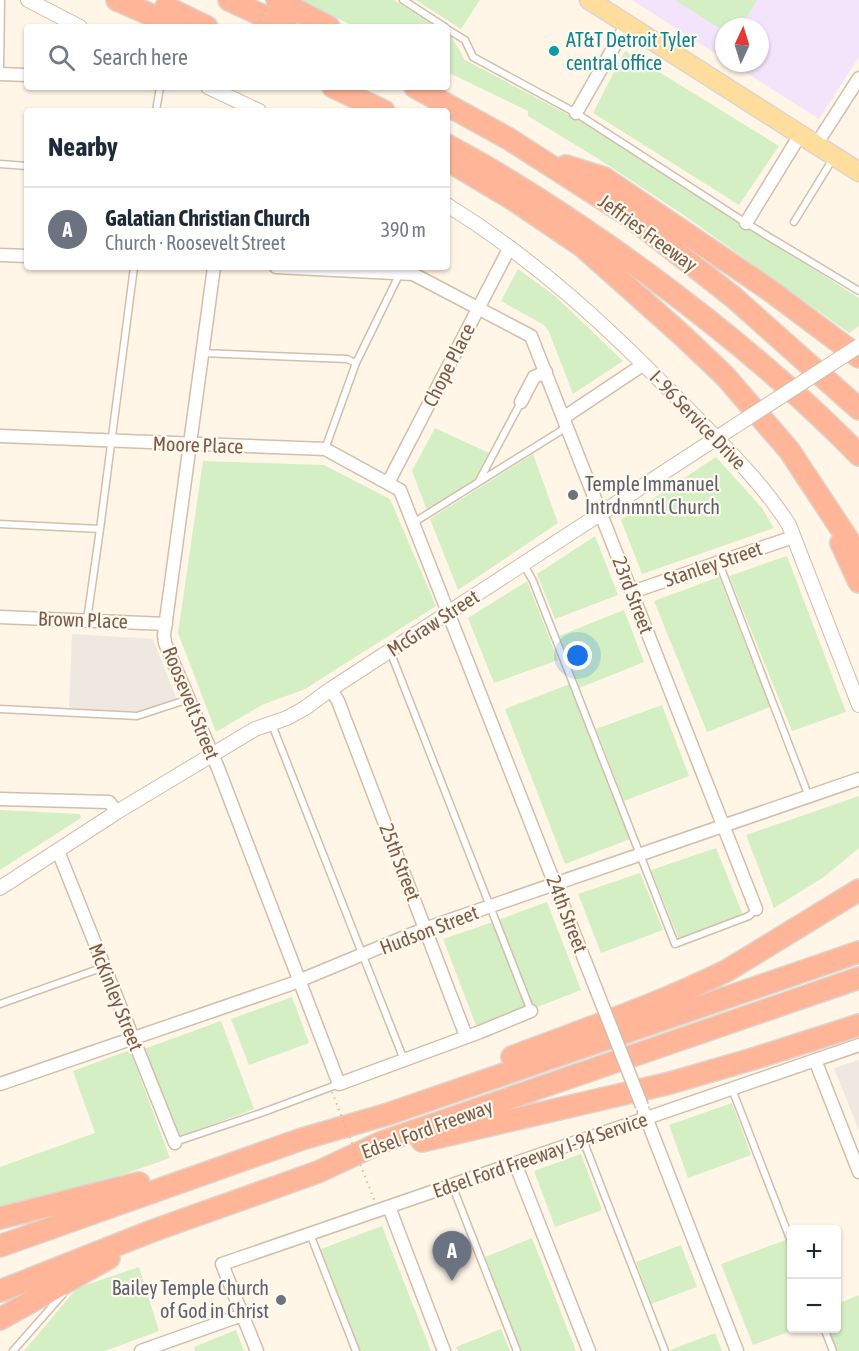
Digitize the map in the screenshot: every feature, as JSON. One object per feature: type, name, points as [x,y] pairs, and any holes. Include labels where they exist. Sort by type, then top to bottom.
[{"type":"highway","points":[[117,0],[172,24]]},
{"type":"highway","points":[[152,0],[201,24]]},
{"type":"highway","points":[[230,0],[281,24]]},
{"type":"highway","points":[[277,0],[323,24]]},
{"type":"highway","points":[[337,90],[359,108]]},
{"type":"highway","points":[[339,90],[378,108]]},
{"type":"highway","name":"Jeffries Freeway","points":[[424,90],[537,156],[632,218],[732,296],[859,410]]},
{"type":"highway","name":"Jeffries Freeway","points":[[450,147],[487,166],[558,211],[690,305],[752,356],[859,455]]},
{"type":"highway","points":[[537,156],[604,178],[768,289],[859,357]]},
{"type":"highway","points":[[450,162],[514,200],[582,246],[634,290],[725,376],[763,418],[795,459],[859,556]]},
{"type":"highway","points":[[830,512],[840,541],[859,582]]},
{"type":"highway","points":[[808,919],[830,896],[859,874]]},
{"type":"highway","points":[[388,1114],[460,1077],[620,1017],[708,980],[859,890]]},
{"type":"highway","name":"Edsel Ford Freeway","points":[[0,1246],[302,1139],[388,1114],[859,952]]},
{"type":"highway","name":"Edsel Ford Freeway","points":[[0,1291],[152,1231],[318,1172],[382,1142],[859,978]]},
{"type":"highway","points":[[795,1044],[859,1012]]},
{"type":"highway","points":[[382,1142],[414,1143],[614,1098],[756,1058],[859,1024]]},
{"type":"highway","points":[[0,1218],[302,1139]]},
{"type":"highway","points":[[0,1319],[84,1274],[152,1231]]},
{"type":"main road","points":[[590,0],[859,172]]},
{"type":"street","points":[[28,0],[73,24]]},
{"type":"street","points":[[576,113],[627,24]]},
{"type":"street","points":[[0,74],[24,75]]},
{"type":"street","points":[[816,145],[859,78]]},
{"type":"street","points":[[213,90],[237,106]]},
{"type":"street","points":[[746,223],[800,135]]},
{"type":"street","name":"I- 96 Service Drive","points":[[450,209],[510,247],[557,283],[644,364],[716,437],[774,502],[793,537],[859,705]]},
{"type":"street","name":"Chope Place","points":[[388,483],[510,247]]},
{"type":"street","points":[[0,255],[24,256]]},
{"type":"street","name":"Roosevelt Street","points":[[214,270],[165,643],[213,755],[300,980],[336,1088]]},
{"type":"street","points":[[376,270],[410,271]]},
{"type":"street","name":"23rd Street","points":[[410,271],[531,336],[756,909]]},
{"type":"street","name":"McGraw Street","points":[[0,888],[117,812],[255,729],[287,718],[305,708],[716,437],[859,346]]},
{"type":"street","points":[[565,422],[644,364]]},
{"type":"street","points":[[521,402],[534,377],[546,372]]},
{"type":"street","name":"Moore Place","points":[[0,436],[325,449],[388,483]]},
{"type":"street","name":"24th Street","points":[[388,483],[400,490],[414,523],[737,1351]]},
{"type":"street","name":"Stanley Street","points":[[632,592],[793,537]]},
{"type":"street","name":"Brown Place","points":[[0,617],[166,624]]},
{"type":"street","name":"25th Street","points":[[331,689],[338,701],[466,1036]]},
{"type":"street","name":"Hudson Street","points":[[0,1084],[300,980],[424,929],[859,779]]},
{"type":"street","points":[[0,799],[109,802],[117,812]]},
{"type":"street","name":"McKinley Street","points":[[58,851],[175,1143]]},
{"type":"street","points":[[336,1088],[531,1011]]},
{"type":"street","name":"Edsel Ford Freeway I-94 Service","points":[[242,1315],[222,1264],[859,1045]]},
{"type":"street","points":[[815,1060],[859,1172]]},
{"type":"street","points":[[515,1163],[588,1351]]},
{"type":"street","points":[[389,1207],[444,1351]]},
{"type":"street","points":[[141,1351],[242,1315],[257,1351]]},
{"type":"lane","points":[[0,74],[2,0]]},
{"type":"lane","points":[[403,0],[440,24]]},
{"type":"lane","points":[[450,31],[465,40],[473,57],[576,113],[746,223],[859,291]]},
{"type":"lane","points":[[156,108],[160,90]]},
{"type":"lane","points":[[794,222],[834,157]]},
{"type":"lane","points":[[0,164],[24,166]]},
{"type":"lane","points":[[87,621],[134,270]]},
{"type":"lane","points":[[325,449],[356,363],[410,271]]},
{"type":"lane","points":[[202,353],[346,359],[356,363]]},
{"type":"lane","points":[[479,482],[521,402]]},
{"type":"lane","points":[[414,523],[479,482],[565,422]]},
{"type":"lane","points":[[0,524],[100,529]]},
{"type":"lane","points":[[719,562],[809,797]]},
{"type":"lane","points":[[524,564],[533,581],[675,944],[750,916],[756,909]]},
{"type":"lane","points":[[390,651],[531,1011]]},
{"type":"lane","points":[[0,709],[137,716],[189,699]]},
{"type":"lane","points":[[271,722],[404,1060]]},
{"type":"lane","points":[[0,1004],[104,967]]},
{"type":"lane","points":[[175,1143],[336,1088]]},
{"type":"lane","points":[[732,1089],[787,1231]]},
{"type":"lane","points":[[583,1140],[665,1351]]},
{"type":"lane","points":[[452,1185],[517,1351]]},
{"type":"lane","points":[[310,1234],[356,1351]]},
{"type":"lane","points":[[13,1351],[63,1294]]},
{"type":"lane","points":[[826,1333],[833,1351]]},
{"type":"path","points":[[258,24],[270,0]]},
{"type":"path","points":[[336,1088],[375,1202]]},
{"type":"shaded area","points":[[632,0],[859,0],[859,57],[819,119],[745,72],[769,72],[769,18],[715,18],[715,53]]},
{"type":"shaded area","points":[[72,634],[153,639],[177,700],[136,713],[69,708]]},
{"type":"shaded area","points":[[859,1060],[859,1131],[834,1068]]},
{"type":"green space","points":[[299,0],[394,0],[432,24],[350,24]]},
{"type":"green space","points":[[416,0],[480,0],[461,29]]},
{"type":"green space","points":[[675,0],[757,0],[746,18],[715,18],[715,25]]},
{"type":"green space","points":[[450,36],[465,60],[582,122],[859,298],[859,326],[849,333],[685,216],[528,116],[528,111],[450,73]]},
{"type":"green space","points":[[625,51],[779,146],[739,205],[593,113]]},
{"type":"green space","points":[[518,269],[555,296],[623,361],[573,394],[549,332],[544,325],[501,301]]},
{"type":"green space","points":[[435,428],[489,453],[477,479],[427,510],[412,471]]},
{"type":"green space","points":[[533,454],[558,523],[458,590],[430,519]]},
{"type":"green space","points":[[716,457],[762,508],[774,528],[642,574],[621,520]]},
{"type":"green space","points":[[203,461],[324,465],[390,499],[436,606],[305,689],[262,705],[216,732],[178,633]]},
{"type":"green space","points":[[595,536],[618,595],[555,619],[537,574]]},
{"type":"green space","points":[[787,556],[846,712],[792,731],[729,576]]},
{"type":"green space","points":[[719,577],[770,707],[707,732],[654,601]]},
{"type":"green space","points":[[527,581],[558,660],[494,683],[468,618]]},
{"type":"green space","points":[[624,610],[644,662],[579,688],[559,636]]},
{"type":"green space","points":[[570,684],[630,839],[565,864],[505,709]]},
{"type":"green space","points":[[662,705],[689,776],[624,801],[596,729]]},
{"type":"green space","points":[[859,796],[859,848],[824,877],[774,908],[746,835]]},
{"type":"green space","points":[[0,810],[80,814],[81,818],[0,870]]},
{"type":"green space","points":[[716,848],[743,915],[679,939],[651,870]]},
{"type":"green space","points":[[640,873],[663,930],[601,953],[578,894]]},
{"type":"green space","points":[[547,902],[581,990],[532,1009],[498,920]]},
{"type":"green space","points":[[493,922],[527,1009],[477,1028],[443,939]]},
{"type":"green space","points":[[292,997],[309,1043],[249,1065],[231,1019]]},
{"type":"green space","points":[[221,1021],[254,1109],[179,1137],[144,1049]]},
{"type":"green space","points":[[130,1050],[170,1158],[104,1181],[0,1209],[0,1167],[95,1133],[73,1071]]},
{"type":"green space","points":[[732,1103],[751,1155],[688,1178],[669,1125]]},
{"type":"green space","points":[[581,1154],[602,1210],[555,1227],[534,1171]]},
{"type":"green space","points":[[382,1226],[431,1351],[360,1351],[321,1249]]},
{"type":"green space","points":[[532,1238],[576,1351],[521,1351],[485,1257]]},
{"type":"green space","points":[[786,1240],[787,1332],[753,1345],[721,1264]]},
{"type":"green space","points":[[681,1245],[697,1287],[651,1304],[636,1262]]},
{"type":"green space","points":[[139,1267],[159,1331],[105,1351],[24,1351],[77,1288]]},
{"type":"green space","points":[[859,1295],[859,1351],[837,1351],[830,1333],[841,1333],[841,1302]]},
{"type":"green space","points":[[501,1329],[510,1351],[458,1351],[456,1347]]},
{"type":"green space","points":[[236,1330],[244,1351],[195,1351],[194,1347]]},
{"type":"green space","points":[[715,1333],[722,1351],[670,1350]]},
{"type":"place","name":"AT&T Detroit Tyler central office","points":[[554,51]]},
{"type":"place","name":"Temple Immanuel Intrdnmntl Church","points":[[573,495]]},
{"type":"place","name":"Galatian Christian Church","points":[[452,1281]]},
{"type":"place","name":"Bailey Temple Church of God in Christ","points":[[281,1300]]}]
